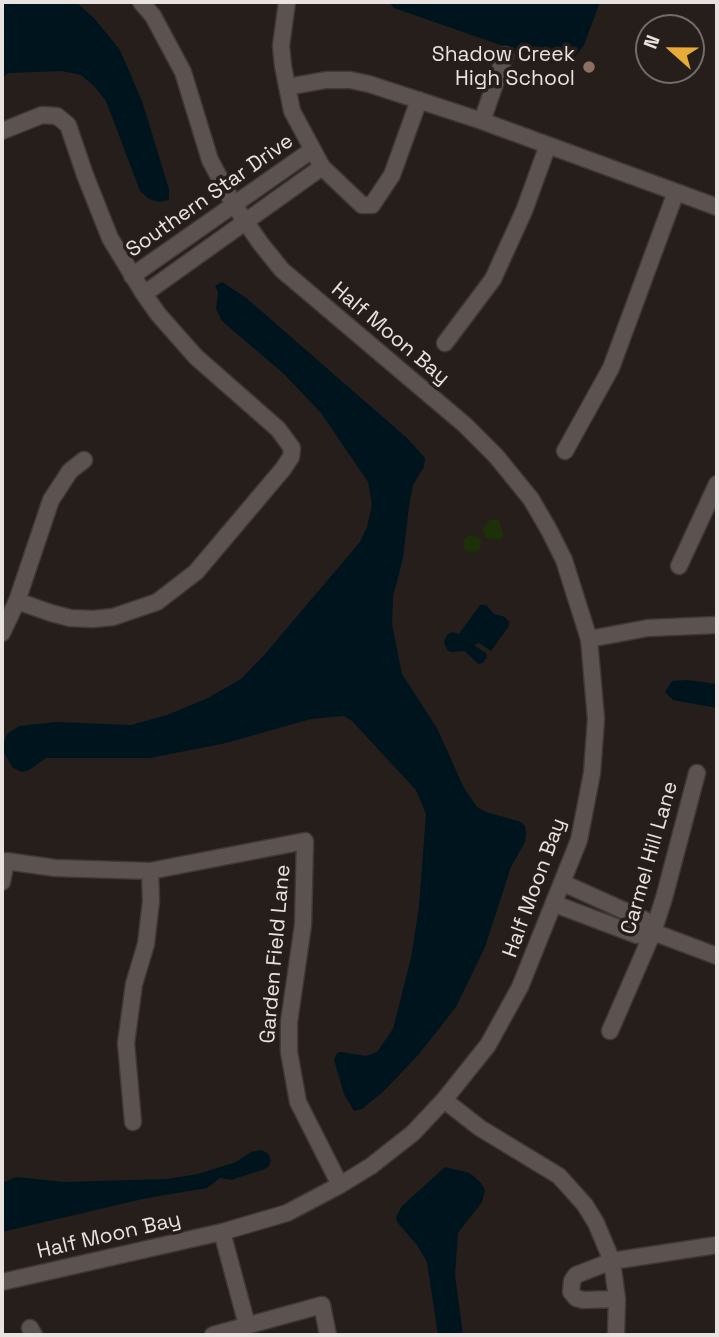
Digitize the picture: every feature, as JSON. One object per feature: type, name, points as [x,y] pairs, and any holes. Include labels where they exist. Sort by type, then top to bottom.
[{"type":"street","name":"Half Moon Bay","points":[[2,1282],[222,1232],[287,1213],[371,1166],[413,1133],[444,1100],[488,1045],[520,987],[579,840],[592,774],[596,719],[589,639],[564,560],[549,530],[515,477],[465,425],[282,270],[261,244],[234,205],[210,160],[183,72],[153,16],[141,2]]},
{"type":"street","points":[[286,2],[281,46],[292,111],[322,167],[362,205],[372,205],[392,175],[419,100]]},
{"type":"street","points":[[482,121],[505,55]]},
{"type":"street","points":[[287,87],[326,80],[350,80],[482,121],[717,207]]},
{"type":"street","points":[[2,131],[42,115],[57,116],[68,125],[110,238],[144,294],[158,314],[196,356],[278,429],[292,447],[291,457],[283,469],[196,572],[157,602],[113,617],[93,619],[70,618],[16,601]]},
{"type":"street","points":[[445,343],[493,279],[520,221],[548,145]]},
{"type":"street","name":"Southern Star Drive","points":[[132,276],[312,150]]},
{"type":"street","name":"Southern Star Drive","points":[[144,294],[322,167]]},
{"type":"street","points":[[565,451],[611,368],[676,192]]},
{"type":"street","points":[[2,633],[51,500],[71,471],[85,460]]},
{"type":"street","points":[[679,566],[717,484]]},
{"type":"street","points":[[589,639],[648,628],[717,625]]},
{"type":"street","name":"Carmel Hill Lane","points":[[610,1031],[653,932],[697,773]]},
{"type":"street","name":"Garden Field Lane","points":[[150,871],[306,841],[303,925],[289,1022],[289,1052],[298,1102],[340,1185]]},
{"type":"street","points":[[2,882],[6,861],[55,868],[150,871],[145,944],[134,984],[126,1043],[133,1122]]},
{"type":"street","points":[[563,883],[645,920],[653,932]]},
{"type":"street","points":[[555,904],[637,935],[653,932],[717,957]]},
{"type":"street","points":[[444,1100],[480,1128],[543,1165],[573,1189],[597,1223],[612,1261],[618,1299],[616,1335]]},
{"type":"street","points":[[222,1232],[247,1325]]},
{"type":"street","points":[[618,1299],[576,1298],[571,1292],[572,1281],[576,1275],[612,1261],[717,1245]]},
{"type":"street","points":[[213,1335],[322,1305],[328,1335]]},
{"type":"green space","points":[[490,520],[499,521],[504,537],[500,540],[486,538],[482,529]]},
{"type":"green space","points":[[468,535],[476,535],[481,544],[479,551],[468,553],[463,548],[463,540]]},
{"type":"water","points":[[2,2],[76,2],[94,18],[120,50],[142,101],[169,189],[169,200],[159,202],[149,199],[140,191],[106,101],[81,75],[62,71],[8,73],[2,78]]},
{"type":"water","points":[[389,2],[600,2],[584,45],[573,59],[555,64],[394,8]]},
{"type":"water","points":[[222,282],[267,316],[407,438],[425,458],[424,467],[413,485],[403,558],[393,597],[392,624],[402,674],[437,728],[464,788],[477,807],[521,822],[525,826],[525,842],[511,867],[485,947],[456,1007],[419,1054],[384,1091],[362,1109],[354,1111],[344,1094],[334,1060],[337,1053],[341,1052],[366,1056],[377,1052],[393,1029],[411,958],[419,907],[426,814],[416,790],[352,721],[344,716],[311,719],[226,743],[150,758],[46,758],[22,772],[13,768],[4,753],[7,734],[19,726],[56,722],[131,725],[167,715],[208,698],[241,679],[360,542],[367,527],[372,505],[368,482],[321,413],[284,374],[222,321],[216,309],[218,292],[215,286]]},
{"type":"water","points":[[480,605],[486,605],[494,614],[505,617],[509,626],[491,651],[479,643],[476,644],[487,657],[483,663],[478,664],[465,651],[447,650],[444,642],[452,632],[459,634]]},
{"type":"water","points":[[672,681],[717,684],[717,708],[673,700],[665,692]]},
{"type":"water","points":[[260,1150],[269,1155],[271,1161],[265,1169],[231,1180],[220,1178],[207,1188],[147,1198],[2,1232],[2,1183],[16,1177],[65,1182],[167,1179],[198,1174],[236,1162],[251,1152]]},
{"type":"water","points":[[445,1167],[470,1173],[485,1190],[482,1202],[458,1233],[455,1275],[463,1335],[438,1335],[427,1262],[396,1217],[402,1206]]},
{"type":"place","name":"Shadow Creek High School","points":[[589,67]]}]
